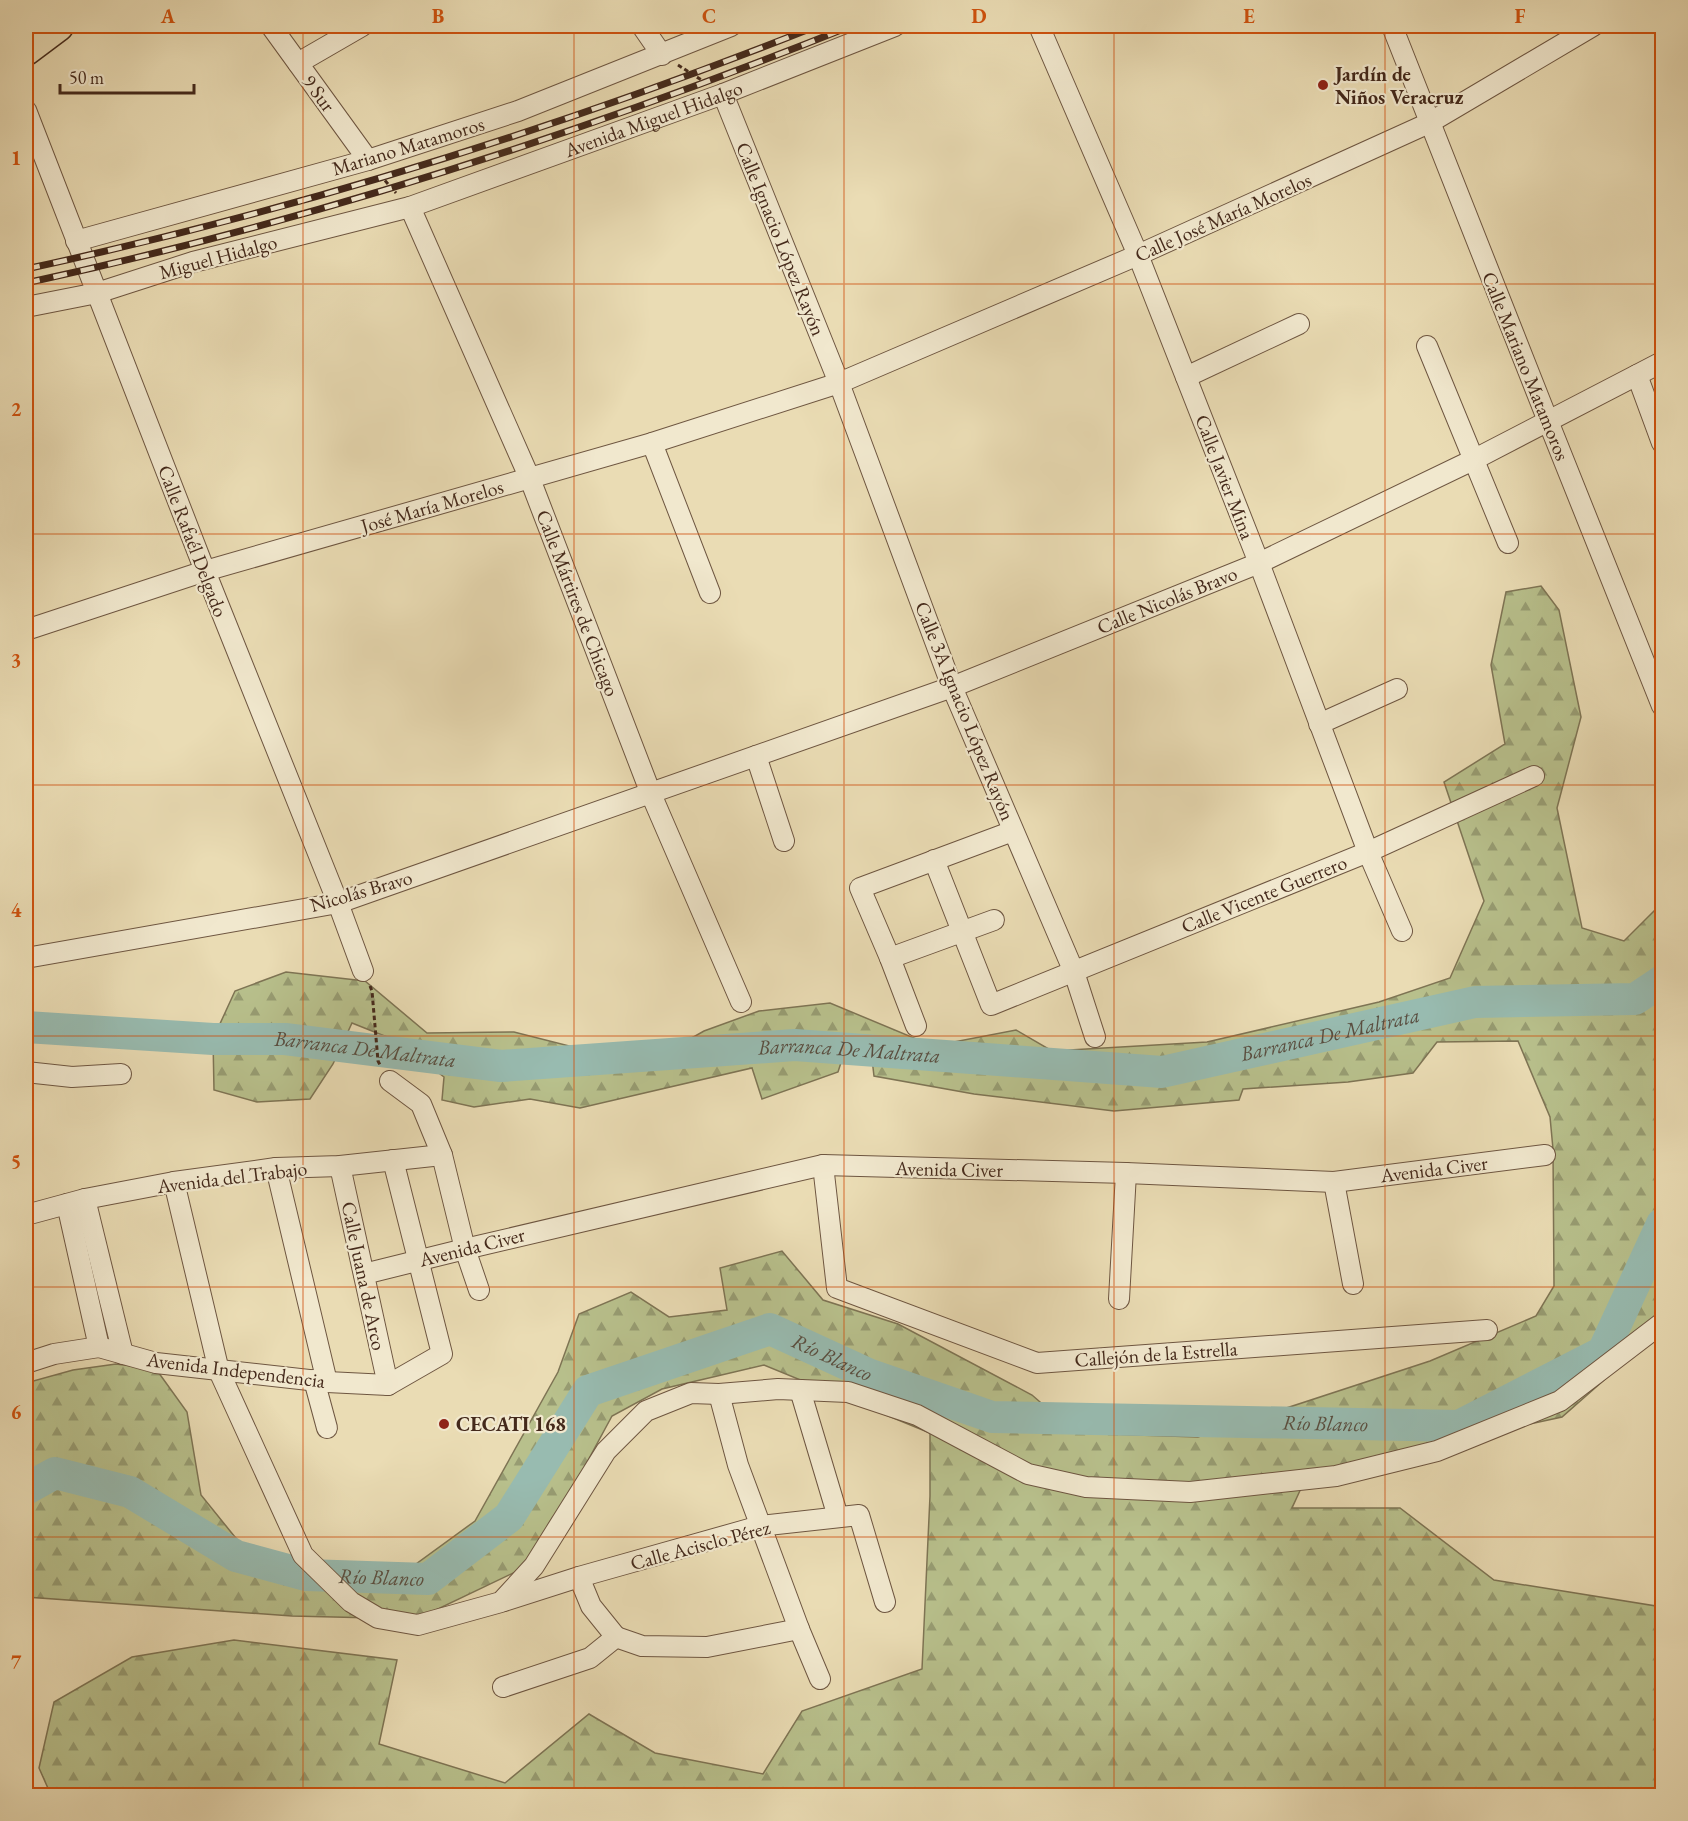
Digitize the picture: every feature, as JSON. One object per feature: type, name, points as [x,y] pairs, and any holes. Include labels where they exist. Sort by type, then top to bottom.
[{"type":"main road","points":[[26,50],[58,26]]},
{"type":"street","name":"9 Sur","points":[[271,26],[368,160]]},
{"type":"street","points":[[298,63],[362,26]]},
{"type":"street","points":[[642,26],[662,55]]},
{"type":"street","name":"Mariano Matamoros","points":[[76,241],[368,160],[518,111],[731,26]]},
{"type":"street","name":"Avenida Miguel Hidalgo","points":[[410,207],[723,94],[895,26]]},
{"type":"street","name":"Calle Javier Mina","points":[[1039,26],[1138,255],[1368,852],[1402,932]]},
{"type":"street","name":"Calle Mariano Matamoros","points":[[1392,26],[1662,706]]},
{"type":"street","name":"Calle José María Morelos","points":[[839,383],[1138,255],[1430,123],[1593,26]]},
{"type":"street","name":"Calle Ignacio López Rayón","points":[[723,94],[839,383]]},
{"type":"street","name":"Calle Rafaél Delgado","points":[[26,110],[363,971]]},
{"type":"street","name":"Miguel Hidalgo","points":[[26,307],[97,292],[193,262],[410,207]]},
{"type":"street","name":"Calle Mártires de Chicago","points":[[410,207],[530,479],[651,794],[741,1002]]},
{"type":"street","points":[[1186,377],[1299,324]]},
{"type":"street","points":[[1427,345],[1508,543]]},
{"type":"street","name":"Calle Nicolás Bravo","points":[[651,794],[952,687],[1258,563],[1475,459],[1662,362]]},
{"type":"street","points":[[1637,375],[1662,443]]},
{"type":"street","name":"José María Morelos","points":[[26,630],[205,571],[652,443],[839,383]]},
{"type":"street","name":"Calle 3A Ignacio López Rayón","points":[[839,383],[952,687],[1074,972],[1095,1037]]},
{"type":"street","points":[[652,443],[710,593]]},
{"type":"street","points":[[1319,724],[1398,689]]},
{"type":"street","points":[[756,756],[784,842]]},
{"type":"street","name":"Calle Vicente Guerrero","points":[[963,932],[991,1005],[1368,852],[1534,776]]},
{"type":"street","name":"Nicolás Bravo","points":[[26,958],[338,903],[651,794]]},
{"type":"street","points":[[916,1026],[860,888],[1013,831]]},
{"type":"street","points":[[934,860],[963,932]]},
{"type":"street","points":[[890,958],[994,920]]},
{"type":"street","points":[[26,1072],[72,1077],[122,1074]]},
{"type":"street","points":[[390,1081],[422,1104],[442,1155],[465,1249],[480,1290]]},
{"type":"street","name":"Avenida del Trabajo","points":[[26,1215],[76,1201],[174,1182],[276,1168],[340,1166],[442,1155]]},
{"type":"street","name":"Avenida Civer","points":[[364,1274],[823,1165],[1126,1173],[1334,1182],[1545,1155]]},
{"type":"street","points":[[388,1385],[442,1354],[393,1160]]},
{"type":"street","name":"Callejón de la Estrella","points":[[823,1165],[837,1288],[1037,1363],[1487,1330]]},
{"type":"street","name":"Calle Juana de Arco","points":[[340,1166],[388,1385]]},
{"type":"street","points":[[276,1168],[321,1381],[327,1428]]},
{"type":"street","points":[[1119,1299],[1126,1173]]},
{"type":"street","name":"Calle Acisclo Pérez","points":[[174,1182],[219,1371],[303,1554],[351,1602],[378,1618],[418,1624],[760,1526],[858,1515],[885,1602]]},
{"type":"street","points":[[1334,1182],[1353,1284]]},
{"type":"street","points":[[76,1201],[99,1347]]},
{"type":"street","points":[[76,1201],[123,1354]]},
{"type":"street","points":[[501,1602],[534,1566],[606,1451],[646,1411],[691,1393],[719,1394],[778,1389],[848,1392],[917,1415],[1028,1474],[1086,1487],[1190,1492],[1336,1476],[1437,1451],[1560,1401],[1662,1323]]},
{"type":"street","name":"Avenida Independencia","points":[[26,1363],[54,1354],[99,1347],[156,1363],[321,1381],[388,1385]]},
{"type":"street","points":[[800,1390],[838,1517]]},
{"type":"street","points":[[719,1394],[738,1465],[820,1679]]},
{"type":"street","points":[[579,1577],[591,1606],[616,1637],[642,1646],[707,1647],[799,1629]]},
{"type":"street","points":[[503,1687],[590,1658],[616,1637]]},
{"type":"path","points":[[662,55],[723,94]]},
{"type":"path","points":[[368,160],[410,207]]},
{"type":"path","points":[[372,991],[378,1062]]},
{"type":"green space","points":[[1541,586],[1559,610],[1581,717],[1557,808],[1582,928],[1624,941],[1662,903],[1662,1329],[1562,1417],[1408,1450],[1303,1484],[1292,1508],[1400,1508],[1494,1580],[1662,1607],[1662,1795],[51,1795],[39,1768],[54,1702],[132,1657],[234,1640],[397,1660],[379,1744],[505,1783],[589,1714],[655,1753],[763,1774],[802,1711],[922,1669],[930,1496],[930,1433],[764,1365],[662,1389],[612,1416],[532,1564],[417,1619],[292,1616],[26,1597],[26,1383],[73,1370],[116,1364],[156,1369],[187,1412],[201,1495],[239,1542],[342,1577],[409,1569],[475,1521],[558,1372],[579,1314],[631,1292],[669,1317],[727,1310],[720,1268],[782,1251],[823,1300],[898,1324],[1032,1395],[1076,1433],[1198,1437],[1430,1361],[1536,1316],[1554,1286],[1553,1149],[1550,1117],[1518,1041],[1437,1042],[1413,1073],[1348,1082],[1243,1089],[1239,1100],[1114,1111],[974,1094],[874,1076],[872,1059],[845,1050],[838,1072],[762,1099],[752,1068],[580,1108],[530,1099],[474,1107],[442,1100],[444,1077],[397,1041],[352,1023],[333,1064],[310,1099],[257,1102],[214,1090],[213,1039],[235,991],[286,972],[365,981],[427,1033],[514,1032],[644,1065],[704,1031],[759,1011],[830,1003],[933,1046],[1016,1030],[1052,1051],[1207,1042],[1379,1002],[1450,978],[1484,901],[1444,782],[1505,744],[1491,665],[1506,592]]},
{"type":"waterway","name":"Barranca De Maltrata","points":[[26,1027],[213,1039],[285,1039],[501,1066],[795,1045],[1162,1072],[1475,1002],[1635,999],[1662,981]]},
{"type":"waterway","name":"Río Blanco","points":[[26,1489],[55,1473],[130,1492],[236,1556],[306,1575],[428,1579],[509,1517],[588,1391],[770,1329],[868,1374],[992,1417],[1459,1426],[1603,1352],[1662,1224]]},
{"type":"railway","points":[[26,269],[227,221],[426,164],[623,99],[817,26]]},
{"type":"railway","points":[[26,283],[236,232],[444,172],[649,103],[851,26]]},
{"type":"place","name":"Jardín de Niños Veracruz","points":[[1323,85]]},
{"type":"place","name":"CECATI 168","points":[[444,1424]]}]
